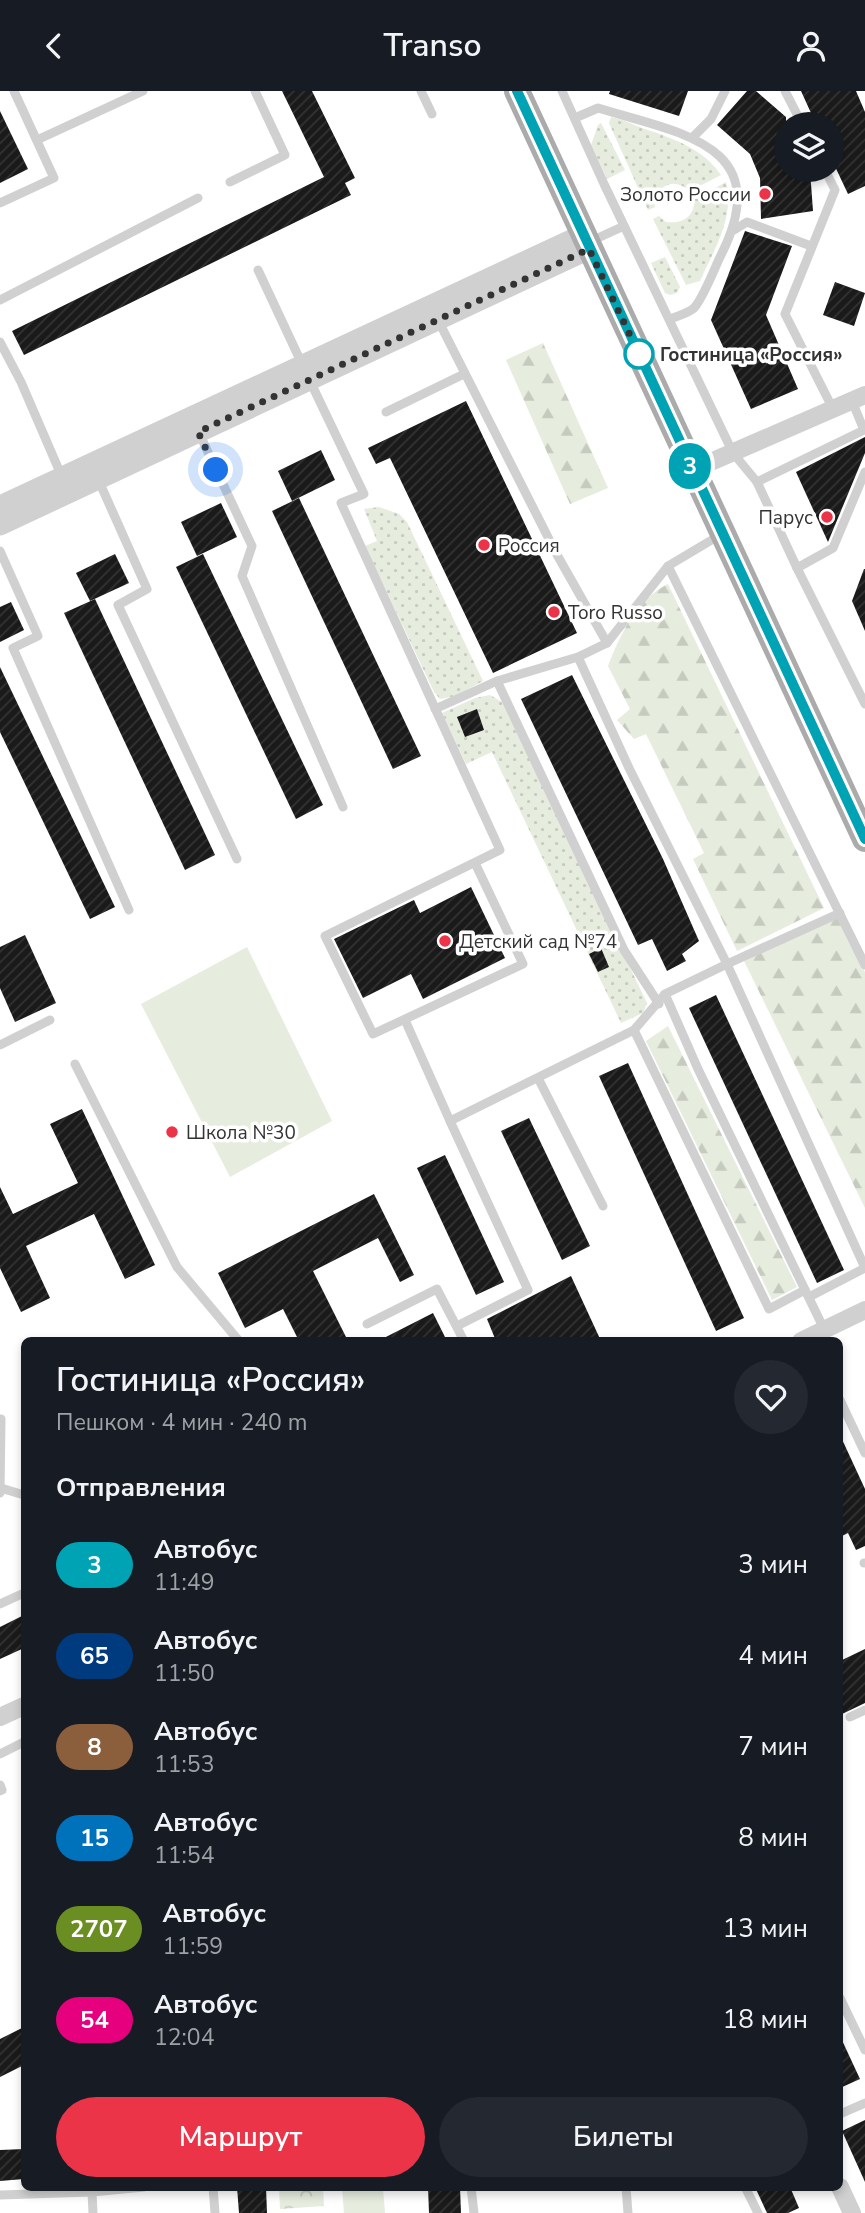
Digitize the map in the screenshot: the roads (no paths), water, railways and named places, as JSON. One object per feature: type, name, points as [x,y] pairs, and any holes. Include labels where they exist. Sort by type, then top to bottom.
[{"type":"main road","points":[[517,91],[729,531],[865,839]]},
{"type":"main road","points":[[534,91],[590,241]]},
{"type":"main road","points":[[729,531],[865,804]]},
{"type":"street","points":[[0,525],[66,485],[95,471],[590,241]]},
{"type":"street","points":[[699,467],[858,398]]},
{"type":"street","points":[[0,506],[66,485]]},
{"type":"street","points":[[809,1337],[865,1310]]},
{"type":"street","points":[[0,1717],[21,1707]]},
{"type":"street","points":[[841,2191],[852,2213]]},
{"type":"lane","points":[[0,203],[54,178],[14,91]]},
{"type":"lane","points":[[37,140],[143,91]]},
{"type":"lane","points":[[230,182],[285,155],[255,91]]},
{"type":"lane","points":[[421,91],[432,114]]},
{"type":"lane","points":[[562,91],[733,453],[757,482],[797,568],[861,686],[865,703]]},
{"type":"lane","points":[[693,137],[711,120],[725,91]]},
{"type":"lane","points":[[785,91],[796,112]]},
{"type":"lane","points":[[575,118],[598,107],[693,137],[724,159],[733,174],[739,206],[734,230],[694,309],[670,319]]},
{"type":"lane","points":[[831,182],[835,190],[785,314],[833,409]]},
{"type":"lane","points":[[0,300],[198,198]]},
{"type":"lane","points":[[734,230],[747,222],[811,246]]},
{"type":"lane","points":[[590,241],[624,226]]},
{"type":"lane","points":[[258,270],[364,493],[341,503],[500,850],[325,936],[373,1034],[523,964],[475,863]]},
{"type":"lane","points":[[434,313],[556,554],[607,643]]},
{"type":"lane","points":[[0,342],[21,382],[66,485]]},
{"type":"lane","points":[[386,412],[464,374]]},
{"type":"lane","points":[[757,482],[864,430],[858,398]]},
{"type":"lane","points":[[195,424],[252,546],[242,576],[343,807]]},
{"type":"lane","points":[[95,471],[147,589],[118,605],[237,859]]},
{"type":"lane","points":[[797,568],[833,548],[865,472]]},
{"type":"lane","points":[[435,709],[497,681],[578,657],[607,643],[668,566],[729,531]]},
{"type":"lane","points":[[0,551],[38,636],[13,648],[129,910]]},
{"type":"lane","points":[[668,566],[865,965]]},
{"type":"lane","points":[[578,657],[629,768],[727,964],[865,1268],[769,1309],[634,1030]]},
{"type":"lane","points":[[497,681],[624,950],[659,1004]]},
{"type":"lane","points":[[450,1121],[634,1030],[665,994],[840,913]]},
{"type":"lane","points":[[665,994],[698,1069],[824,1329]]},
{"type":"lane","points":[[0,1045],[50,1020]]},
{"type":"lane","points":[[405,1020],[528,1290],[457,1326]]},
{"type":"lane","points":[[75,1064],[177,1267],[236,1337]]},
{"type":"lane","points":[[538,1078],[603,1206]]},
{"type":"lane","points":[[367,1324],[437,1289],[462,1337]]},
{"type":"lane","points":[[843,1406],[865,1453]]},
{"type":"lane","points":[[1,1419],[0,1491],[21,1494]]},
{"type":"lane","points":[[0,1604],[21,1594]]},
{"type":"lane","points":[[850,1717],[865,1710]]},
{"type":"lane","points":[[0,1753],[21,1743]]},
{"type":"lane","points":[[0,1785],[0,1791]]},
{"type":"lane","points":[[843,2004],[865,2050]]},
{"type":"lane","points":[[843,2113],[865,2103]]},
{"type":"lane","points":[[0,2195],[73,2191]]},
{"type":"lane","points":[[91,2191],[93,2213]]},
{"type":"lane","points":[[213,2191],[215,2213]]},
{"type":"lane","points":[[471,2191],[474,2213]]},
{"type":"lane","points":[[626,2191],[628,2213]]},
{"type":"lane","points":[[747,2191],[758,2213]]},
{"type":"place","name":"Золото России","points":[[765,194]]},
{"type":"place","name":"Гостиница «Россия»","points":[[639,354]]},
{"type":"place","name":"Парус","points":[[827,517]]},
{"type":"place","name":"Россия","points":[[484,545]]},
{"type":"place","name":"Toro Russo","points":[[554,612]]},
{"type":"place","name":"Детский сад №74","points":[[445,941]]},
{"type":"place","name":"Школа №30","points":[[172,1132]]}]
